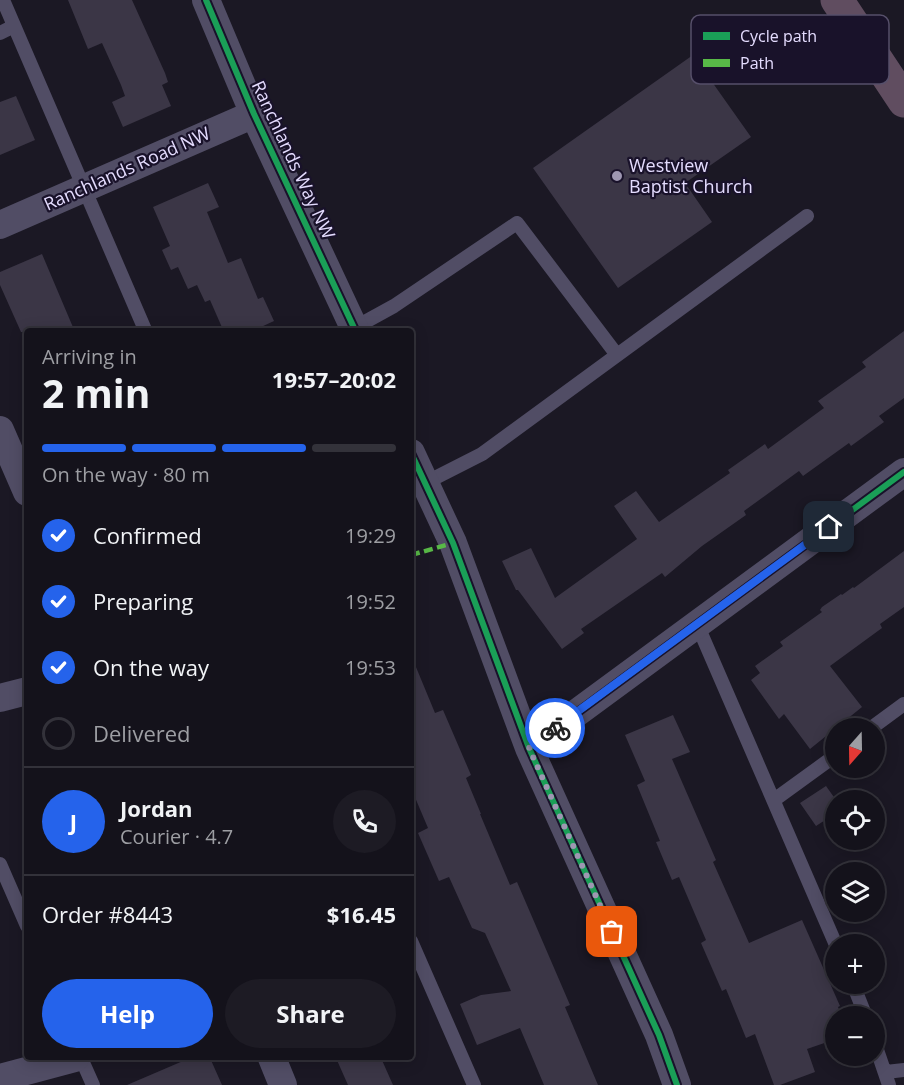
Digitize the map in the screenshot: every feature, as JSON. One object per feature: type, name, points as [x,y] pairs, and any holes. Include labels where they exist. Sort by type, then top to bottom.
[{"type":"highway","points":[[837,0],[847,15]]},
{"type":"highway","points":[[889,78],[904,101]]},
{"type":"street","name":"Ranchlands Way NW","points":[[206,0],[254,114],[354,328]]},
{"type":"street","name":"Ranchlands Road NW","points":[[0,225],[254,114]]},
{"type":"street","points":[[0,430],[24,485]]},
{"type":"street","points":[[414,459],[453,543],[529,748],[658,1035],[677,1085]]},
{"type":"street","points":[[529,748],[904,472]]},
{"type":"street","points":[[0,698],[24,692]]},
{"type":"street","points":[[0,1078],[68,1060]]},
{"type":"street","points":[[273,1060],[283,1085]]},
{"type":"lane","points":[[3,0],[144,328]]},
{"type":"lane","points":[[0,33],[14,26]]},
{"type":"lane","points":[[425,483],[482,454],[807,216]]},
{"type":"lane","points":[[358,328],[517,222],[617,355]]},
{"type":"lane","points":[[697,624],[831,934]]},
{"type":"lane","points":[[885,718],[904,704]]},
{"type":"lane","points":[[774,800],[825,763]]},
{"type":"lane","points":[[0,864],[24,919]]},
{"type":"lane","points":[[414,948],[474,1085]]},
{"type":"lane","points":[[82,1060],[93,1085]]},
{"type":"lane","points":[[887,1079],[904,1070]]},
{"type":"building","points":[[68,0],[132,0],[165,73],[168,82],[162,85],[171,106],[123,127],[112,102],[125,96],[121,85],[102,43],[88,49]]},
{"type":"building","name":"Westview Baptist Church","points":[[691,56],[691,84],[714,84],[751,137],[685,183],[712,222],[618,288],[533,168]]},
{"type":"building","points":[[16,96],[35,140],[0,155],[0,102]]},
{"type":"building","points":[[208,183],[219,207],[207,212],[228,263],[241,258],[258,299],[263,297],[274,321],[259,328],[222,328],[210,300],[205,302],[197,285],[188,289],[178,267],[171,270],[162,250],[170,246],[153,207]]},
{"type":"building","points":[[42,254],[73,328],[24,328],[24,332],[21,332],[0,285],[0,272]]},
{"type":"building","points":[[904,331],[904,398],[879,416],[884,422],[851,446],[849,443],[803,476],[799,471],[744,511],[746,515],[702,546],[665,577],[662,573],[581,629],[584,633],[562,649],[516,590],[502,561],[531,548],[555,598],[637,539],[614,506],[636,491],[659,522],[730,473],[728,470],[765,444],[768,449],[824,408],[818,401],[866,367],[862,362]]},
{"type":"building","points":[[904,551],[904,607],[880,624],[882,628],[830,666],[862,707],[848,718],[825,718],[825,737],[810,749],[784,714],[779,719],[751,680],[760,673],[755,666],[783,646],[780,642],[822,612],[820,610],[822,607],[854,588]]},
{"type":"building","points":[[414,662],[435,713],[443,710],[471,775],[466,778],[480,814],[510,885],[517,882],[570,1005],[565,1007],[598,1085],[544,1085],[520,1028],[477,1045],[460,1004],[481,995],[511,991],[485,933],[472,928],[449,877],[439,881],[418,833],[428,828],[414,795]]},
{"type":"building","points":[[673,715],[690,752],[672,759],[716,860],[713,862],[749,943],[802,920],[825,972],[825,994],[835,994],[840,1006],[825,1006],[825,1043],[807,1049],[815,1072],[780,1085],[774,1085],[755,1034],[746,1038],[726,989],[722,991],[701,943],[706,940],[679,877],[672,880],[656,842],[660,841],[637,785],[645,781],[625,735]]},
{"type":"building","points":[[826,786],[829,790],[825,790],[825,820],[816,826],[800,803]]},
{"type":"building","points":[[185,1060],[211,1060],[222,1085],[127,1085]]},
{"type":"building","points":[[337,1060],[382,1060],[393,1085],[348,1085]]},
{"type":"marked path","points":[[414,554],[453,543]]},
{"type":"cycle path","points":[[206,0],[254,114],[354,328]]},
{"type":"cycle path","points":[[414,459],[453,543],[529,748],[659,1035],[677,1085]]},
{"type":"cycle path","points":[[529,748],[904,472]]},
{"type":"way so far","points":[[555,728],[529,748],[612,932]]},
{"type":"place","name":"Westview Baptist Church","points":[[617,176]]},
{"type":"route","points":[[555,728],[829,527]]}]
